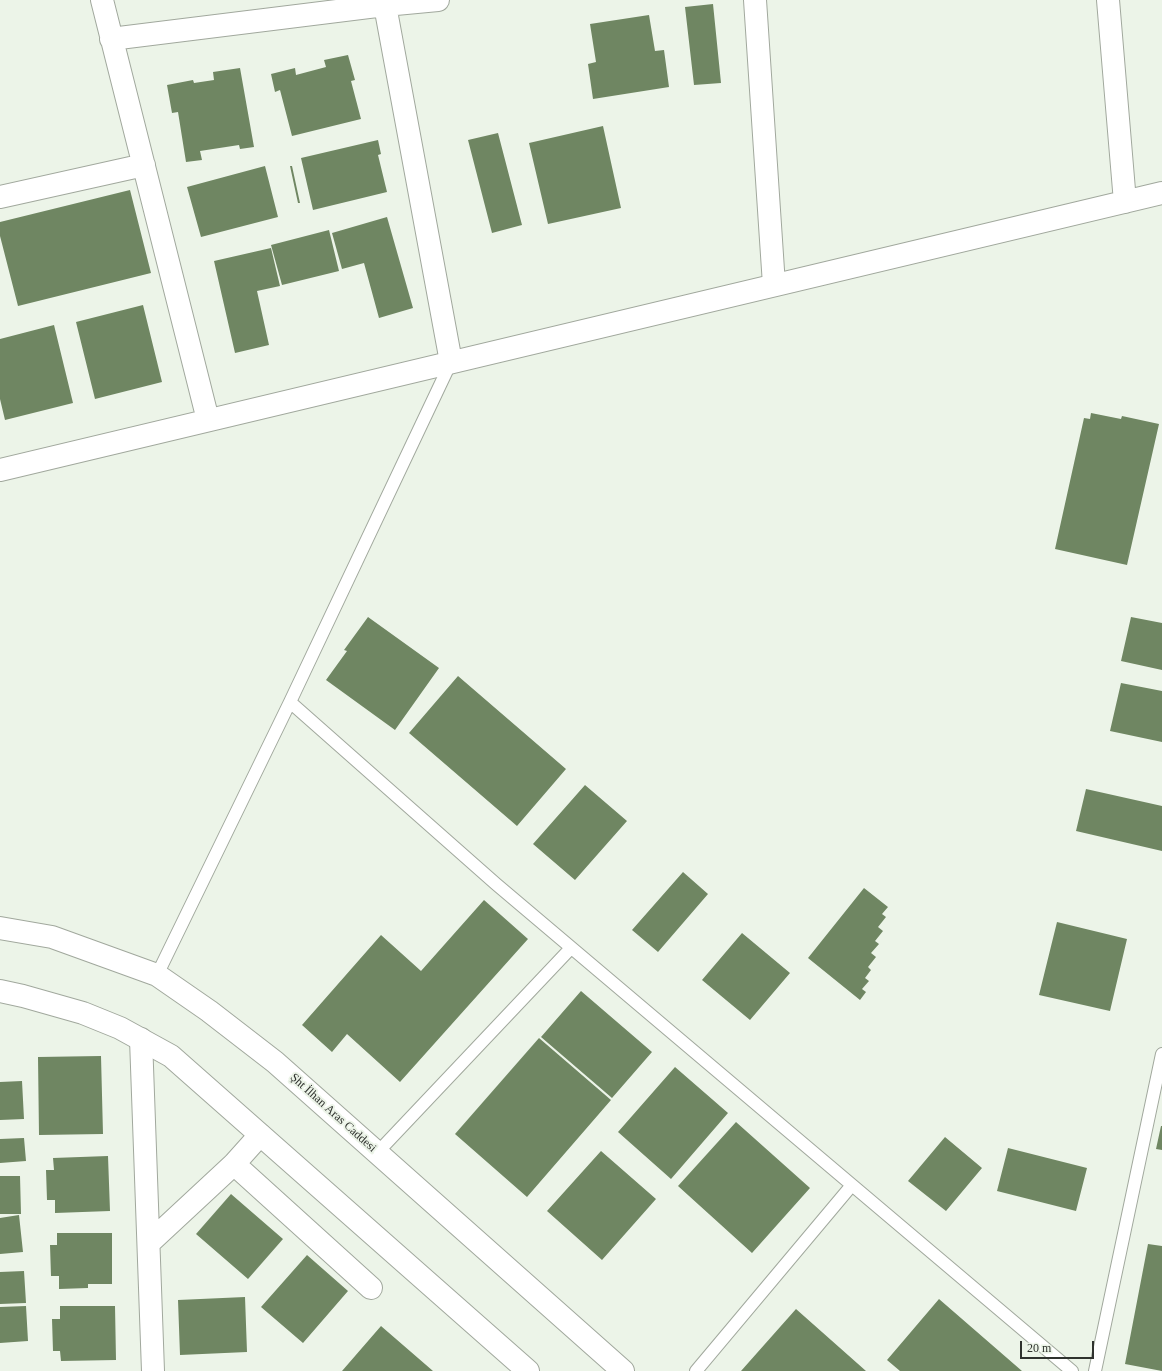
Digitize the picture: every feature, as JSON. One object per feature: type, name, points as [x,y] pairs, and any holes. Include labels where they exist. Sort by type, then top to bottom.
[{"type":"street","points":[[102,0],[208,420]]},
{"type":"street","points":[[111,39],[385,2],[438,0]]},
{"type":"street","points":[[755,0],[774,285]]},
{"type":"street","points":[[1108,0],[1125,202]]},
{"type":"street","points":[[385,2],[451,362]]},
{"type":"street","points":[[0,197],[144,165]]},
{"type":"street","points":[[0,470],[1162,193]]},
{"type":"street","name":"Şht İlhan Aras Caddesi","points":[[0,928],[52,937],[157,975],[210,1012],[275,1062],[623,1371]]},
{"type":"street","points":[[0,991],[83,1013],[120,1028],[171,1056],[528,1371]]},
{"type":"street","points":[[141,1039],[153,1371]]},
{"type":"street","points":[[149,1243],[234,1164],[260,1135]]},
{"type":"street","points":[[234,1164],[371,1288]]},
{"type":"lane","points":[[157,975],[290,702],[451,362]]},
{"type":"lane","points":[[290,702],[496,884],[1072,1371]]},
{"type":"lane","points":[[377,1153],[571,948]]},
{"type":"lane","points":[[1095,1371],[1162,1054]]},
{"type":"lane","points":[[696,1371],[852,1185]]},
{"type":"building","points":[[713,4],[721,83],[694,85],[685,7]]},
{"type":"building","points":[[649,15],[655,51],[664,50],[669,87],[593,99],[588,64],[596,62],[590,24]]},
{"type":"building","points":[[348,55],[355,80],[351,81],[361,119],[292,136],[280,90],[275,92],[271,74],[295,68],[296,75],[326,67],[324,60]]},
{"type":"building","points":[[240,68],[254,147],[240,149],[239,145],[200,151],[202,160],[186,162],[178,112],[172,113],[167,85],[193,80],[194,83],[214,80],[213,72]]},
{"type":"building","points":[[603,126],[621,208],[548,224],[529,143]]},
{"type":"building","points":[[498,133],[522,225],[492,233],[468,140]]},
{"type":"building","points":[[378,140],[381,154],[378,155],[387,192],[313,210],[301,158]]},
{"type":"building","points":[[265,166],[278,217],[201,237],[187,187]]},
{"type":"building","points":[[290,166],[292,166],[300,203],[298,203]]},
{"type":"building","points":[[130,190],[151,273],[18,306],[0,236],[0,222]]},
{"type":"building","points":[[387,217],[413,308],[379,318],[364,263],[342,269],[332,233]]},
{"type":"building","points":[[329,230],[339,271],[282,285],[271,245]]},
{"type":"building","points":[[271,248],[280,286],[257,291],[269,345],[235,353],[214,261]]},
{"type":"building","points":[[143,305],[162,382],[95,399],[76,322]]},
{"type":"building","points":[[54,325],[73,403],[5,420],[0,399],[0,339]]},
{"type":"building","points":[[1091,413],[1121,419],[1122,416],[1159,424],[1127,565],[1055,549],[1084,418],[1090,419]]},
{"type":"building","points":[[368,617],[439,668],[395,730],[326,680],[347,651],[344,650]]},
{"type":"building","points":[[1131,617],[1162,623],[1162,670],[1121,661]]},
{"type":"building","points":[[458,676],[566,769],[517,826],[409,733]]},
{"type":"building","points":[[1121,683],[1162,691],[1162,742],[1110,731]]},
{"type":"building","points":[[585,785],[627,821],[575,880],[533,844]]},
{"type":"building","points":[[1086,789],[1162,806],[1162,851],[1076,831]]},
{"type":"building","points":[[683,872],[708,894],[658,952],[632,930]]},
{"type":"building","points":[[864,888],[888,907],[882,914],[886,917],[878,927],[883,931],[875,941],[879,944],[871,953],[876,957],[868,967],[871,970],[865,978],[869,981],[862,989],[866,992],[860,1000],[808,958]]},
{"type":"building","points":[[484,900],[528,939],[400,1082],[347,1034],[332,1052],[302,1025],[381,935],[421,971]]},
{"type":"building","points":[[1057,922],[1127,939],[1110,1011],[1039,995]]},
{"type":"building","points":[[742,933],[790,973],[750,1020],[702,980]]},
{"type":"building","points":[[581,991],[652,1052],[612,1098],[541,1037]]},
{"type":"building","points":[[539,1038],[611,1100],[527,1197],[455,1134]]},
{"type":"building","points":[[101,1056],[103,1134],[39,1135],[38,1057]]},
{"type":"building","points":[[675,1067],[728,1113],[671,1179],[618,1132]]},
{"type":"building","points":[[22,1081],[24,1119],[0,1120],[0,1082]]},
{"type":"building","points":[[736,1122],[810,1188],[752,1253],[678,1186]]},
{"type":"building","points":[[1162,1126],[1162,1150],[1156,1149]]},
{"type":"building","points":[[945,1137],[982,1168],[946,1211],[908,1181]]},
{"type":"building","points":[[24,1138],[26,1161],[0,1163],[0,1139]]},
{"type":"building","points":[[1008,1148],[1087,1168],[1076,1211],[997,1191]]},
{"type":"building","points":[[601,1151],[656,1199],[602,1260],[547,1211]]},
{"type":"building","points":[[108,1156],[110,1211],[55,1213],[55,1200],[47,1200],[46,1170],[54,1170],[53,1158]]},
{"type":"building","points":[[0,1176],[20,1176],[21,1214],[0,1214]]},
{"type":"building","points":[[231,1194],[283,1239],[248,1279],[196,1234]]},
{"type":"building","points":[[19,1215],[23,1252],[0,1254],[0,1218]]},
{"type":"building","points":[[57,1233],[112,1233],[112,1284],[88,1284],[88,1288],[59,1289],[59,1276],[51,1276],[50,1245],[57,1245]]},
{"type":"building","points":[[1148,1244],[1162,1246],[1162,1371],[1125,1364]]},
{"type":"building","points":[[307,1255],[348,1291],[303,1343],[261,1307]]},
{"type":"building","points":[[24,1271],[26,1303],[0,1304],[0,1272]]},
{"type":"building","points":[[245,1297],[247,1352],[180,1355],[178,1300]]},
{"type":"building","points":[[939,1299],[1022,1371],[900,1371],[887,1360]]},
{"type":"building","points":[[26,1306],[28,1341],[0,1343],[0,1307]]},
{"type":"building","points":[[60,1306],[115,1306],[116,1360],[61,1361],[60,1351],[53,1351],[52,1319],[60,1319]]},
{"type":"building","points":[[796,1309],[866,1371],[741,1371]]},
{"type":"building","points":[[381,1326],[433,1371],[342,1371]]}]
